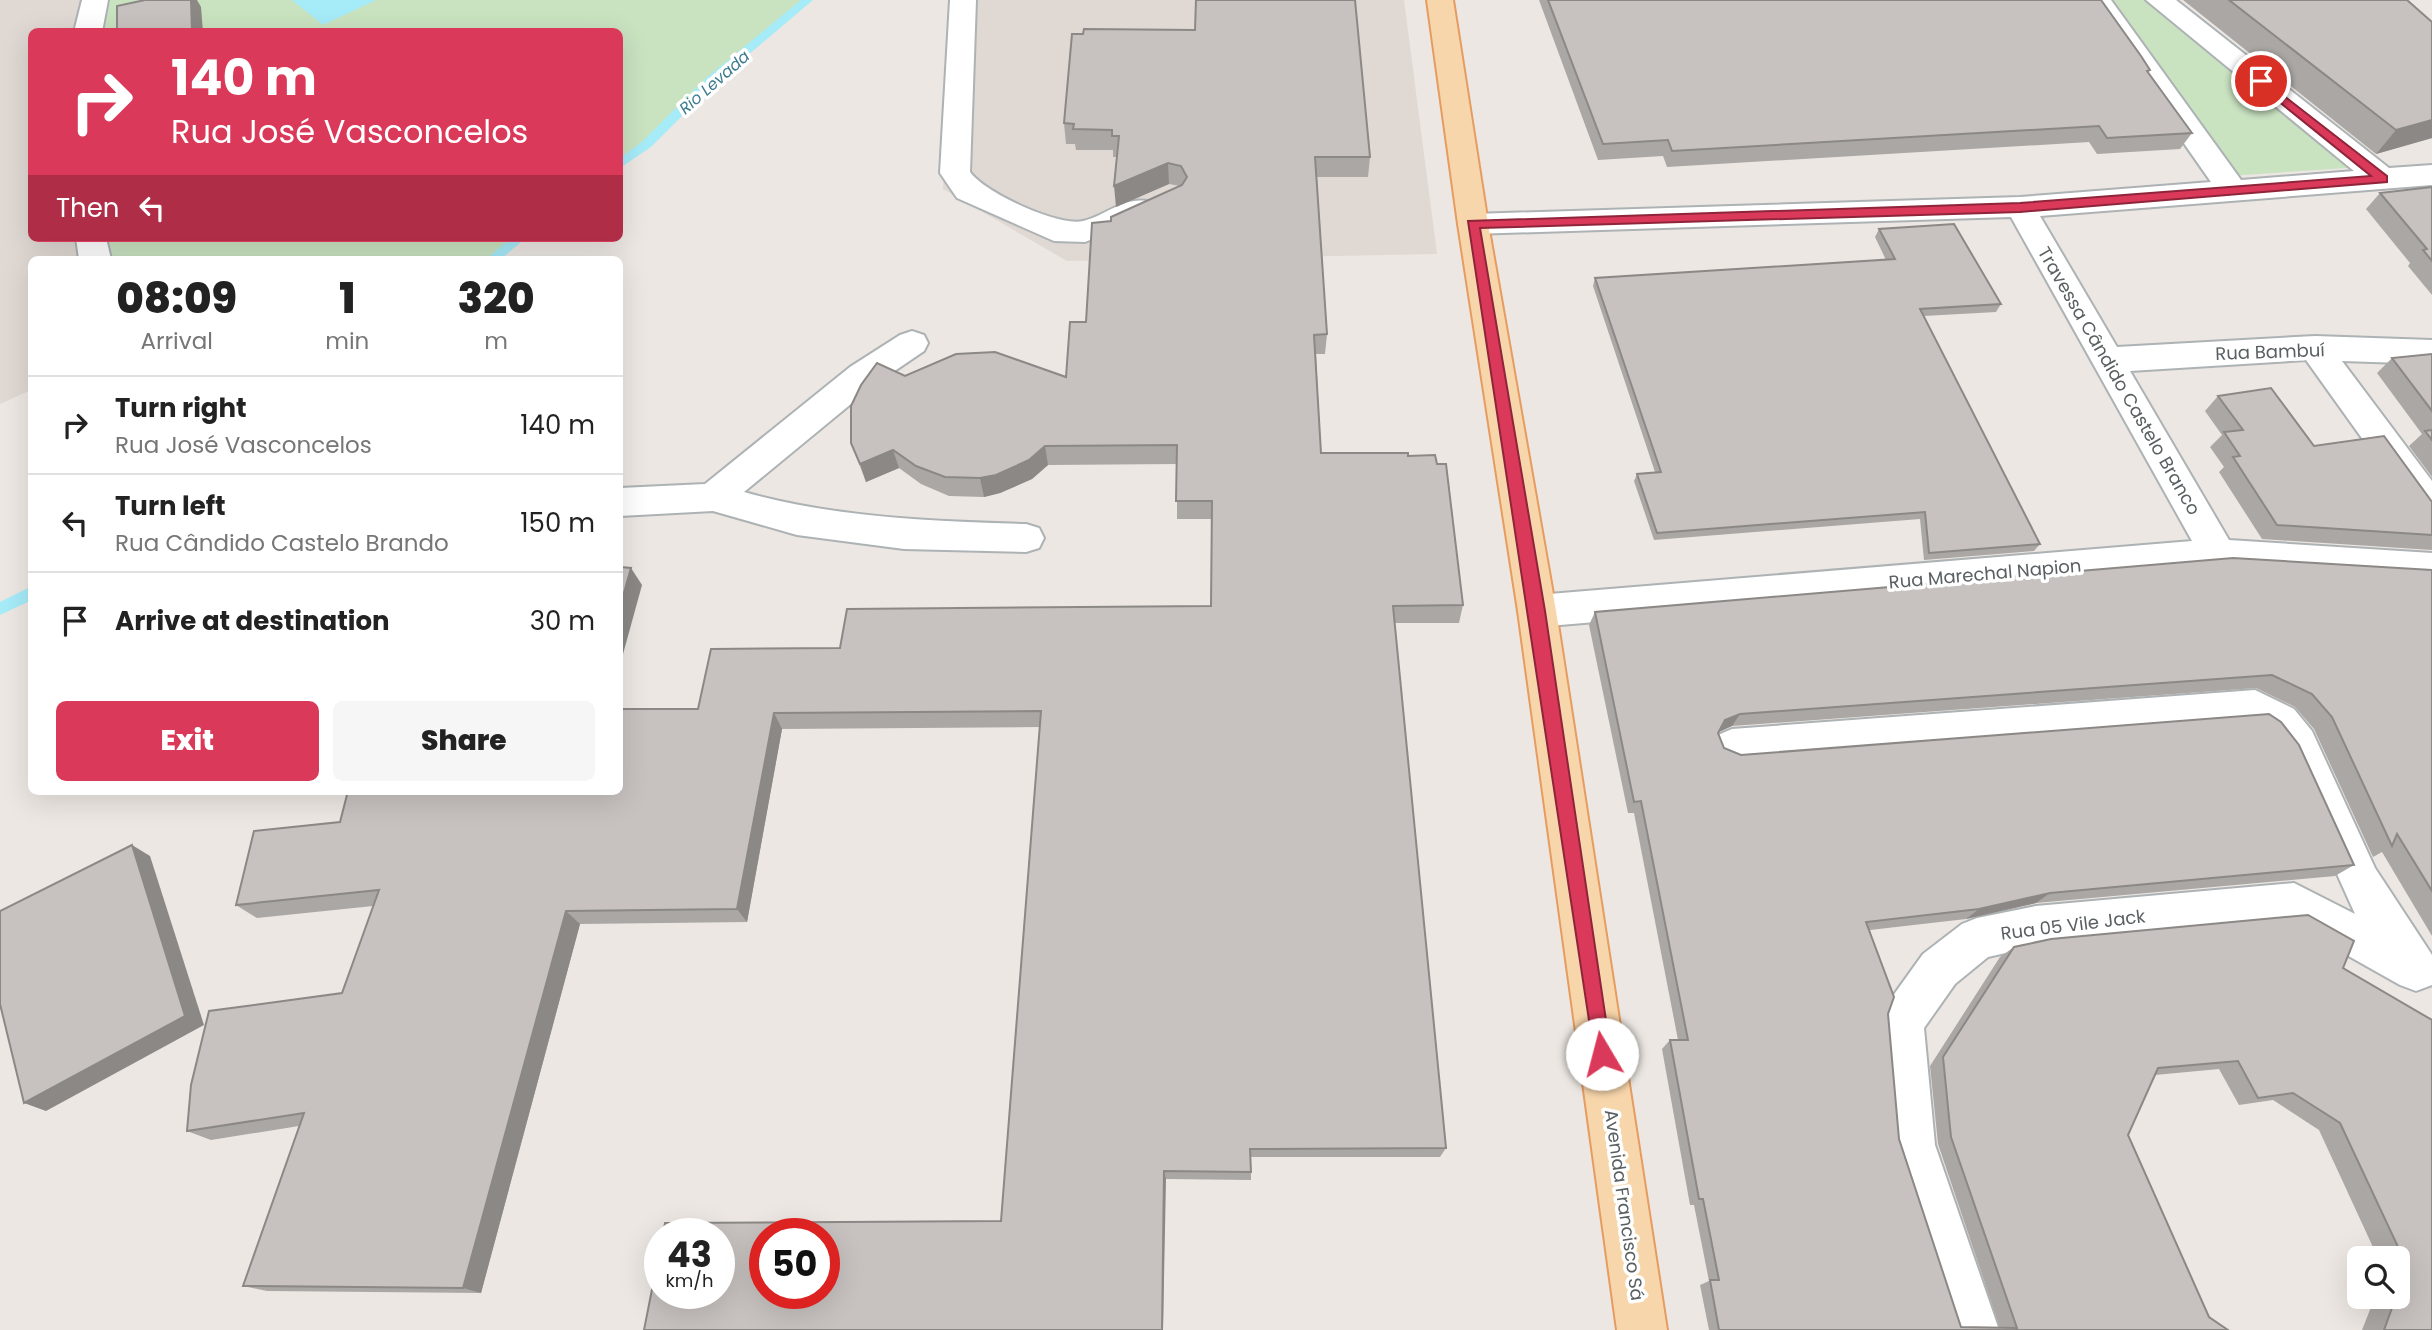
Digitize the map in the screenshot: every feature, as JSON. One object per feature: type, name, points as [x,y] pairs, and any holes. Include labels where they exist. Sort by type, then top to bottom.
[{"type":"main road","name":"Avenida Francisco Sá","points":[[1440,0],[1473,224],[1537,611],[1642,1330]]},
{"type":"street","points":[[89,28],[95,0]]},
{"type":"street","points":[[962,0],[955,173],[968,191],[1054,231],[1071,233],[1085,232],[1170,196]]},
{"type":"street","points":[[2097,0],[2233,191]]},
{"type":"street","points":[[2159,0],[2383,179]]},
{"type":"street","points":[[1473,224],[2020,207],[2432,175]]},
{"type":"street","name":"Travessa Cândido Castelo Branco","points":[[2020,207],[2218,554]]},
{"type":"street","points":[[713,497],[862,376],[912,343]]},
{"type":"street","points":[[2315,348],[2432,508]]},
{"type":"street","name":"Rua Bambuí","points":[[2108,360],[2315,348],[2432,352]]},
{"type":"street","points":[[623,502],[713,497],[797,521],[904,535],[1026,538]]},
{"type":"street","name":"Rua Marechal Napion","points":[[1537,611],[2218,554],[2432,568]]},
{"type":"street","points":[[1732,747],[2255,707],[2268,711],[2284,724],[2307,757],[2322,797],[2375,908],[2424,978]]},
{"type":"street","name":"Rua 05 Vile Jack","points":[[1974,1330],[1912,1145],[1901,1023],[1939,969],[1977,939],[2036,926],[2294,903],[2424,978]]},
{"type":"shaded area","points":[[0,0],[95,0],[89,28],[28,28],[28,242],[92,242],[94,256],[28,256],[28,391],[0,404]]},
{"type":"shaded area","points":[[955,0],[1404,0],[1437,254],[1067,261],[943,189]]},
{"type":"green space","points":[[95,0],[808,0],[710,81],[647,144],[623,162],[623,28],[89,28]]},
{"type":"green space","points":[[2109,0],[2155,0],[2361,167],[2229,176]]},
{"type":"green space","points":[[92,242],[515,242],[496,256],[94,256]]},
{"type":"water","points":[[292,0],[376,0],[323,25]]},
{"type":"building","points":[[145,0],[191,0],[192,28],[117,28],[117,6]]},
{"type":"building","points":[[1196,0],[1355,0],[1370,157],[1315,157],[1327,334],[1314,335],[1321,453],[1435,455],[1437,464],[1446,464],[1463,605],[1393,606],[1446,1148],[1250,1149],[1251,1172],[1164,1171],[1162,1330],[644,1330],[648,1309],[735,1309],[735,1223],[749,1222],[749,1309],[840,1309],[840,1222],[1001,1221],[1041,711],[774,713],[737,909],[566,911],[463,1288],[243,1286],[304,1113],[187,1131],[191,1085],[209,1011],[342,993],[379,890],[236,905],[254,831],[340,822],[347,795],[623,795],[623,709],[698,709],[711,649],[840,648],[847,609],[1211,606],[1212,501],[1176,501],[1177,445],[1045,446],[1029,460],[996,475],[980,478],[945,477],[916,466],[893,450],[860,464],[851,443],[851,406],[861,385],[877,363],[905,376],[956,354],[995,352],[1066,377],[1070,322],[1086,322],[1092,223],[1111,221],[1111,217],[1182,185],[1187,177],[1181,166],[1168,163],[1114,186],[1119,136],[1112,136],[1112,130],[1073,129],[1074,124],[1064,123],[1072,34],[1083,34],[1084,29],[1195,30]]},
{"type":"building","points":[[1548,0],[2101,0],[2150,70],[2147,71],[2192,133],[2107,138],[2099,126],[1672,151],[1668,140],[1603,144]]},
{"type":"building","points":[[2229,0],[2407,0],[2432,22],[2432,120],[2396,130]]},
{"type":"building","points":[[2432,187],[2432,261],[2423,250],[2427,249],[2380,193]]},
{"type":"building","points":[[1954,224],[2001,304],[1920,309],[2040,544],[1929,553],[1925,512],[1657,533],[1637,474],[1661,472],[1595,278],[1895,259],[1879,229]]},
{"type":"building","points":[[2432,354],[2432,411],[2392,358]]},
{"type":"building","points":[[2271,388],[2314,446],[2384,436],[2432,502],[2432,535],[2277,525],[2233,457],[2240,456],[2224,432],[2243,430],[2218,396]]},
{"type":"building","points":[[2432,430],[2432,440],[2425,431]]},
{"type":"building","points":[[2233,558],[2432,570],[2432,891],[2397,834],[2392,846],[2332,717],[2312,694],[2272,675],[1740,714],[1725,720],[1718,733],[1724,748],[1741,755],[2269,714],[2281,722],[2299,745],[2354,865],[2050,893],[1979,909],[1866,922],[1894,997],[1888,1014],[1899,1139],[1961,1327],[2017,1328],[1951,1137],[1943,1057],[2014,947],[2051,939],[2308,915],[2354,941],[2343,968],[2432,1020],[2432,1330],[2384,1330],[2392,1309],[2410,1309],[2410,1246],[2398,1246],[2340,1123],[2293,1093],[2258,1098],[2238,1061],[2158,1068],[2128,1135],[2209,1317],[2228,1330],[1719,1330],[1710,1280],[1719,1280],[1703,1199],[1699,1199],[1670,1040],[1688,1040],[1641,801],[1634,802],[1595,612]]},
{"type":"building","points":[[623,567],[631,568],[623,596]]},
{"type":"building","points":[[132,845],[185,1016],[24,1103],[0,1004],[0,911]]},
{"type":"waterway","name":"Rio Levada","points":[[623,162],[647,144],[710,81],[808,0]]},
{"type":"waterway","name":"Rio Levada","points":[[496,256],[515,242]]},
{"type":"waterway","name":"Rio Levada","points":[[0,609],[28,594]]},
{"type":"route","points":[[1602,1054],[1537,611],[1473,224],[2020,207],[2383,179],[2261,81]]}]
